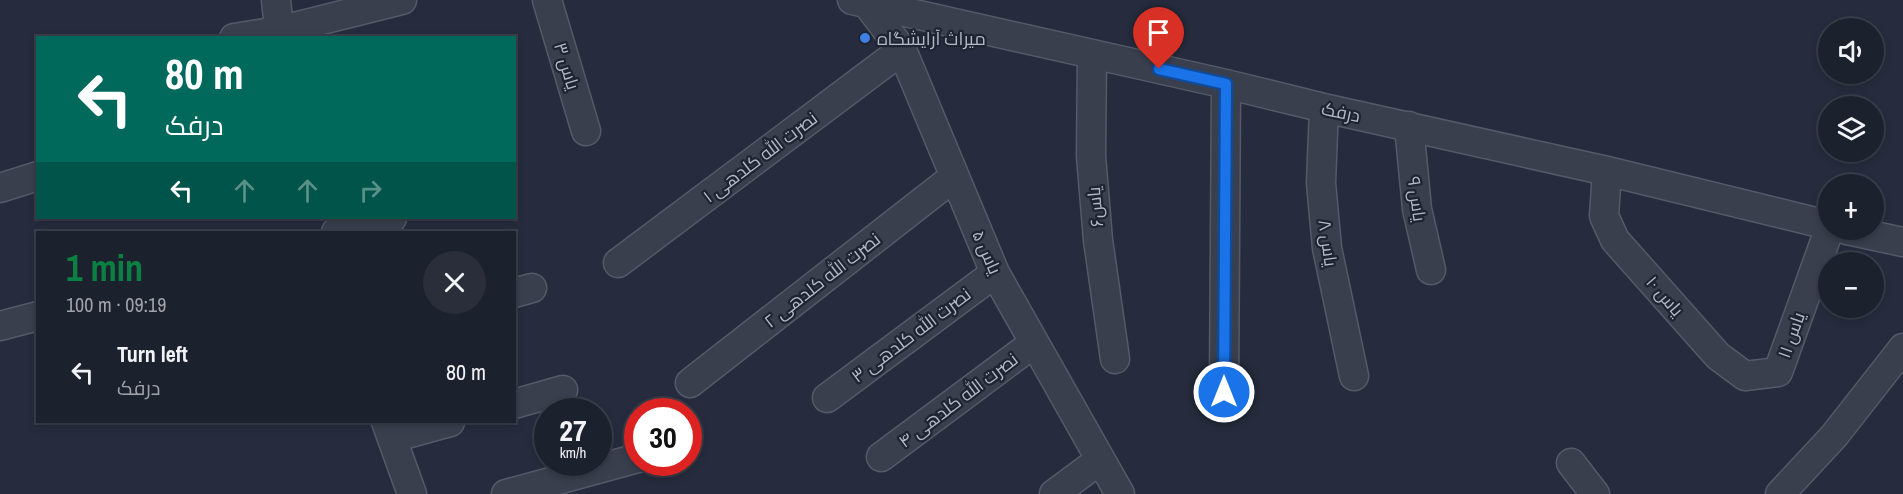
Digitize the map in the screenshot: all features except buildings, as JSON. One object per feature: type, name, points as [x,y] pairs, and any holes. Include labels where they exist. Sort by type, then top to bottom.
[{"type":"street","points":[[276,0],[279,34]]},
{"type":"street","points":[[256,36],[279,34],[402,0]]},
{"type":"street","name":"یاس ۳","points":[[547,0],[586,131]]},
{"type":"street","name":"یاس ۵","points":[[860,2],[902,50],[995,273],[1120,494]]},
{"type":"street","name":"درفک","points":[[860,2],[1607,171],[1818,224]]},
{"type":"street","name":"نصرت الله کلدهی ۱","points":[[618,263],[902,50]]},
{"type":"street","name":"یاس۶","points":[[1092,54],[1091,156],[1098,240],[1115,360]]},
{"type":"street","points":[[1224,392],[1226,84]]},
{"type":"street","name":"یاس ۸","points":[[1324,108],[1321,183],[1327,248],[1354,376]]},
{"type":"street","name":"یاس ۹","points":[[1409,126],[1417,209],[1431,270]]},
{"type":"street","name":"یاس ۱۰","points":[[1607,171],[1604,216],[1615,240],[1718,357],[1745,376],[1778,372]]},
{"type":"street","points":[[0,188],[36,177]]},
{"type":"street","name":"نصرت الله کلدهی ۲","points":[[690,383],[954,177]]},
{"type":"street","points":[[340,231],[388,219]]},
{"type":"street","points":[[1884,238],[1903,242]]},
{"type":"street","name":"یاس ۱۱","points":[[1778,372],[1824,240]]},
{"type":"street","name":"نصرت الله کلدهی ۳","points":[[827,398],[995,273]]},
{"type":"street","points":[[0,326],[36,317]]},
{"type":"street","name":"نصرت الله کلدهی ۴","points":[[881,457],[1035,343]]},
{"type":"street","points":[[1780,494],[1834,436],[1903,348]]},
{"type":"street","points":[[516,403],[563,390]]},
{"type":"street","points":[[412,494],[389,430],[442,423]]},
{"type":"street","points":[[1054,494],[1101,460]]},
{"type":"street","points":[[506,494],[624,462]]},
{"type":"street","points":[[1571,463],[1595,494]]},
{"type":"place","name":"میراث آرایشگاه","points":[[865,38]]},
{"type":"route","points":[[1159,69],[1226,84],[1224,392]]}]
